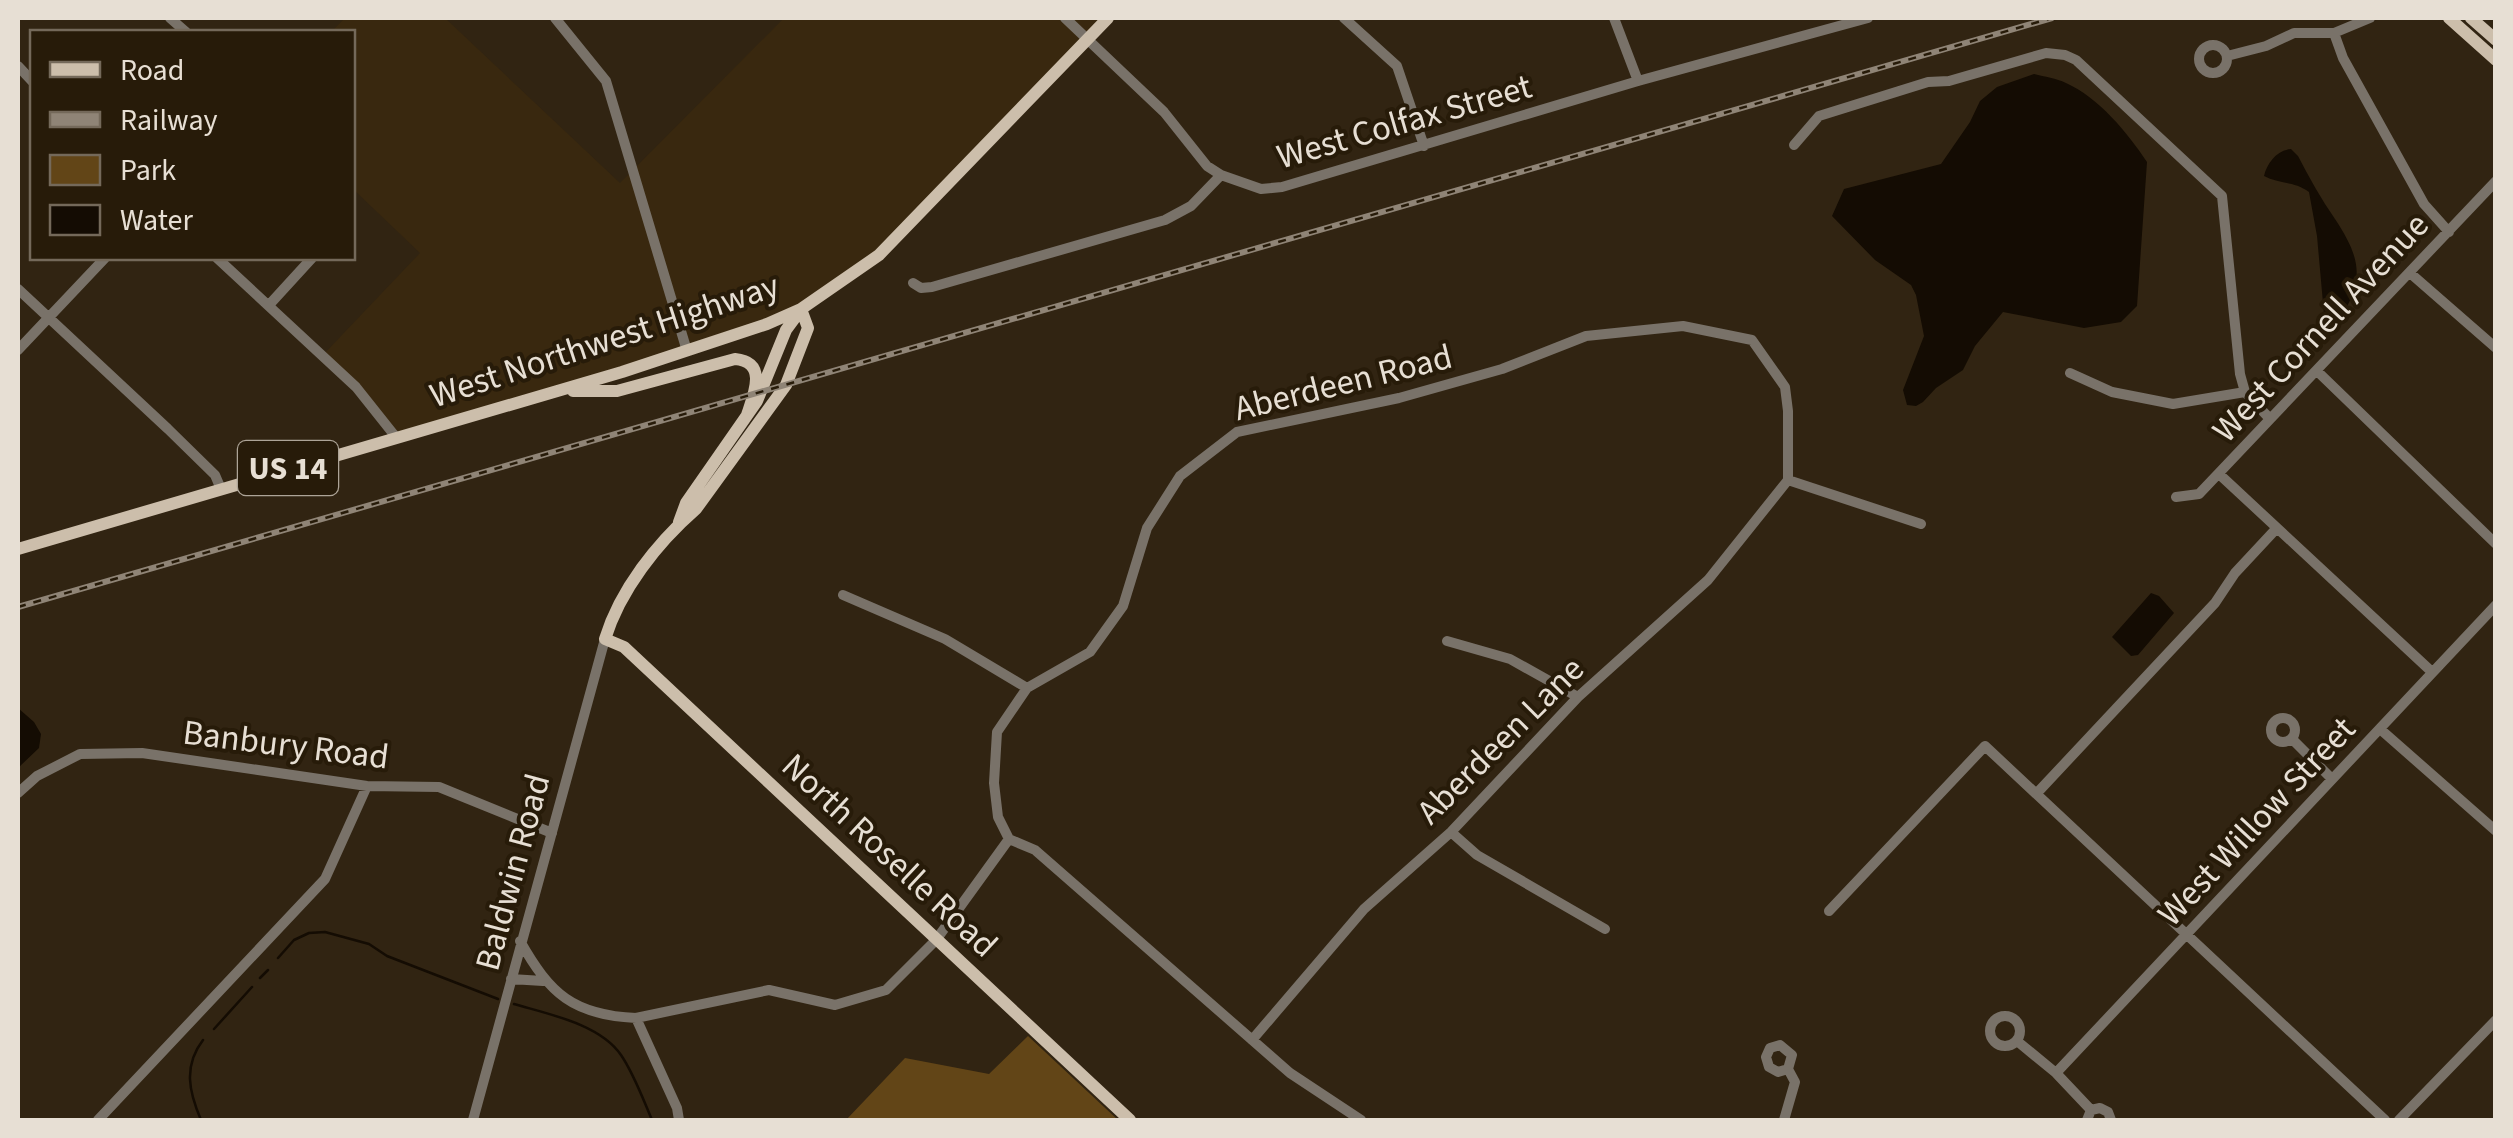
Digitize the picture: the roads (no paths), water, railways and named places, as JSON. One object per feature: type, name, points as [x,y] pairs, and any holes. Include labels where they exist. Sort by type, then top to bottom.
[{"type":"main road","name":"West Northwest Highway","points":[[18,550],[560,390],[767,324],[801,309],[880,255],[1108,18]]},
{"type":"main road","points":[[2449,18],[2496,60]]},
{"type":"main road","points":[[2472,18],[2496,40]]},
{"type":"main road","points":[[678,524],[686,503],[766,384],[786,330],[801,309]]},
{"type":"main road","points":[[606,639],[618,605],[630,586],[678,524],[696,509],[786,385],[808,328],[801,309]]},
{"type":"main road","points":[[560,390],[617,391],[735,358],[753,367],[758,380],[747,415]]},
{"type":"main road","name":"North Roselle Road","points":[[606,639],[624,647],[1130,1120]]},
{"type":"street","points":[[554,18],[606,81],[687,350]]},
{"type":"street","points":[[913,283],[920,288],[932,287],[1164,220],[1190,206],[1221,175],[1199,160],[1164,112],[1065,18]]},
{"type":"street","points":[[1344,18],[1396,66],[1424,146]]},
{"type":"street","points":[[1614,18],[1638,80]]},
{"type":"street","name":"West Colfax Street","points":[[1221,175],[1261,189],[1282,187],[1638,80],[1868,18]]},
{"type":"street","points":[[2227,56],[2266,46],[2294,33],[2334,32],[2370,18]]},
{"type":"street","points":[[2334,32],[2343,58],[2424,204],[2449,232]]},
{"type":"street","points":[[1794,144],[1820,116],[1928,82],[1949,81],[2046,52],[2076,60],[2222,196],[2240,374],[2246,392],[2270,419]]},
{"type":"street","name":"West Cornell Avenue","points":[[2176,497],[2199,494],[2496,181]]},
{"type":"street","points":[[18,350],[103,260]]},
{"type":"street","points":[[219,260],[356,387],[395,436]]},
{"type":"street","points":[[268,306],[310,260]]},
{"type":"street","points":[[2410,273],[2496,348]]},
{"type":"street","points":[[18,289],[168,428],[215,476],[221,489]]},
{"type":"street","name":"Aberdeen Road","points":[[1009,839],[998,817],[994,783],[998,732],[1026,688],[1090,652],[1123,606],[1147,528],[1178,478],[1237,432],[1399,398],[1502,369],[1586,336],[1683,326],[1752,340],[1785,386],[1788,480]]},
{"type":"street","points":[[2317,371],[2496,544]]},
{"type":"street","points":[[2070,373],[2112,392],[2174,404],[2246,392]]},
{"type":"street","points":[[2218,474],[2432,672]]},
{"type":"street","points":[[1788,480],[1921,524]]},
{"type":"street","name":"Aberdeen Lane","points":[[1252,1040],[1364,909],[1451,832],[1578,698],[1708,580],[1788,480]]},
{"type":"street","points":[[2037,793],[2215,603],[2235,573],[2276,529]]},
{"type":"street","points":[[843,595],[945,638],[1026,688]]},
{"type":"street","name":"West Willow Street","points":[[2056,1073],[2496,605]]},
{"type":"street","name":"Baldwin Road","points":[[473,1120],[606,639]]},
{"type":"street","points":[[1447,640],[1510,659],[1578,698]]},
{"type":"street","points":[[2380,729],[2493,823]]},
{"type":"street","points":[[2292,740],[2332,779]]},
{"type":"street","points":[[1829,911],[1985,746],[2384,1120]]},
{"type":"street","name":"Banbury Road","points":[[18,793],[37,776],[80,754],[142,753],[367,786],[439,787],[552,833]]},
{"type":"street","points":[[98,1120],[324,879],[367,786]]},
{"type":"street","points":[[1451,832],[1491,864],[1604,929]]},
{"type":"street","points":[[520,942],[543,980],[590,1012],[636,1018],[769,990],[836,1005],[886,990],[936,940],[1009,839],[1034,850],[1290,1073],[1361,1120]]},
{"type":"street","points":[[511,979],[543,980]]},
{"type":"street","points":[[636,1018],[679,1120]]},
{"type":"street","points":[[2399,1120],[2496,1020]]},
{"type":"street","points":[[2017,1041],[2056,1073],[2089,1116],[2105,1109],[2111,1120]]},
{"type":"street","points":[[1784,1120],[1794,1082],[1788,1069]]},
{"type":"water","points":[[2034,74],[2062,81],[2089,97],[2121,128],[2147,162],[2137,306],[2121,322],[2084,328],[2003,312],[1975,346],[1963,370],[1923,402],[1907,405],[1903,390],[1924,336],[1916,295],[1911,285],[1875,260],[1832,216],[1844,189],[1941,164],[1980,101],[1997,87]]},
{"type":"water","points":[[2291,149],[2344,233],[2355,258],[2353,295],[2337,322],[2328,321],[2324,314],[2309,192],[2264,176],[2273,158]]},
{"type":"water","points":[[2151,593],[2174,613],[2138,655],[2131,656],[2112,637]]},
{"type":"water","points":[[18,708],[41,734],[39,748],[18,768]]},
{"type":"waterway","points":[[278,958],[294,940],[309,933],[325,932],[369,944],[387,956],[498,999]]},
{"type":"waterway","points":[[260,978],[268,970]]},
{"type":"waterway","points":[[214,1029],[252,987]]},
{"type":"waterway","points":[[514,1004],[587,1028],[612,1044],[630,1070],[652,1120]]},
{"type":"waterway","points":[[201,1120],[193,1099],[190,1069],[203,1040]]},
{"type":"railway","points":[[18,607],[2052,18]]}]
